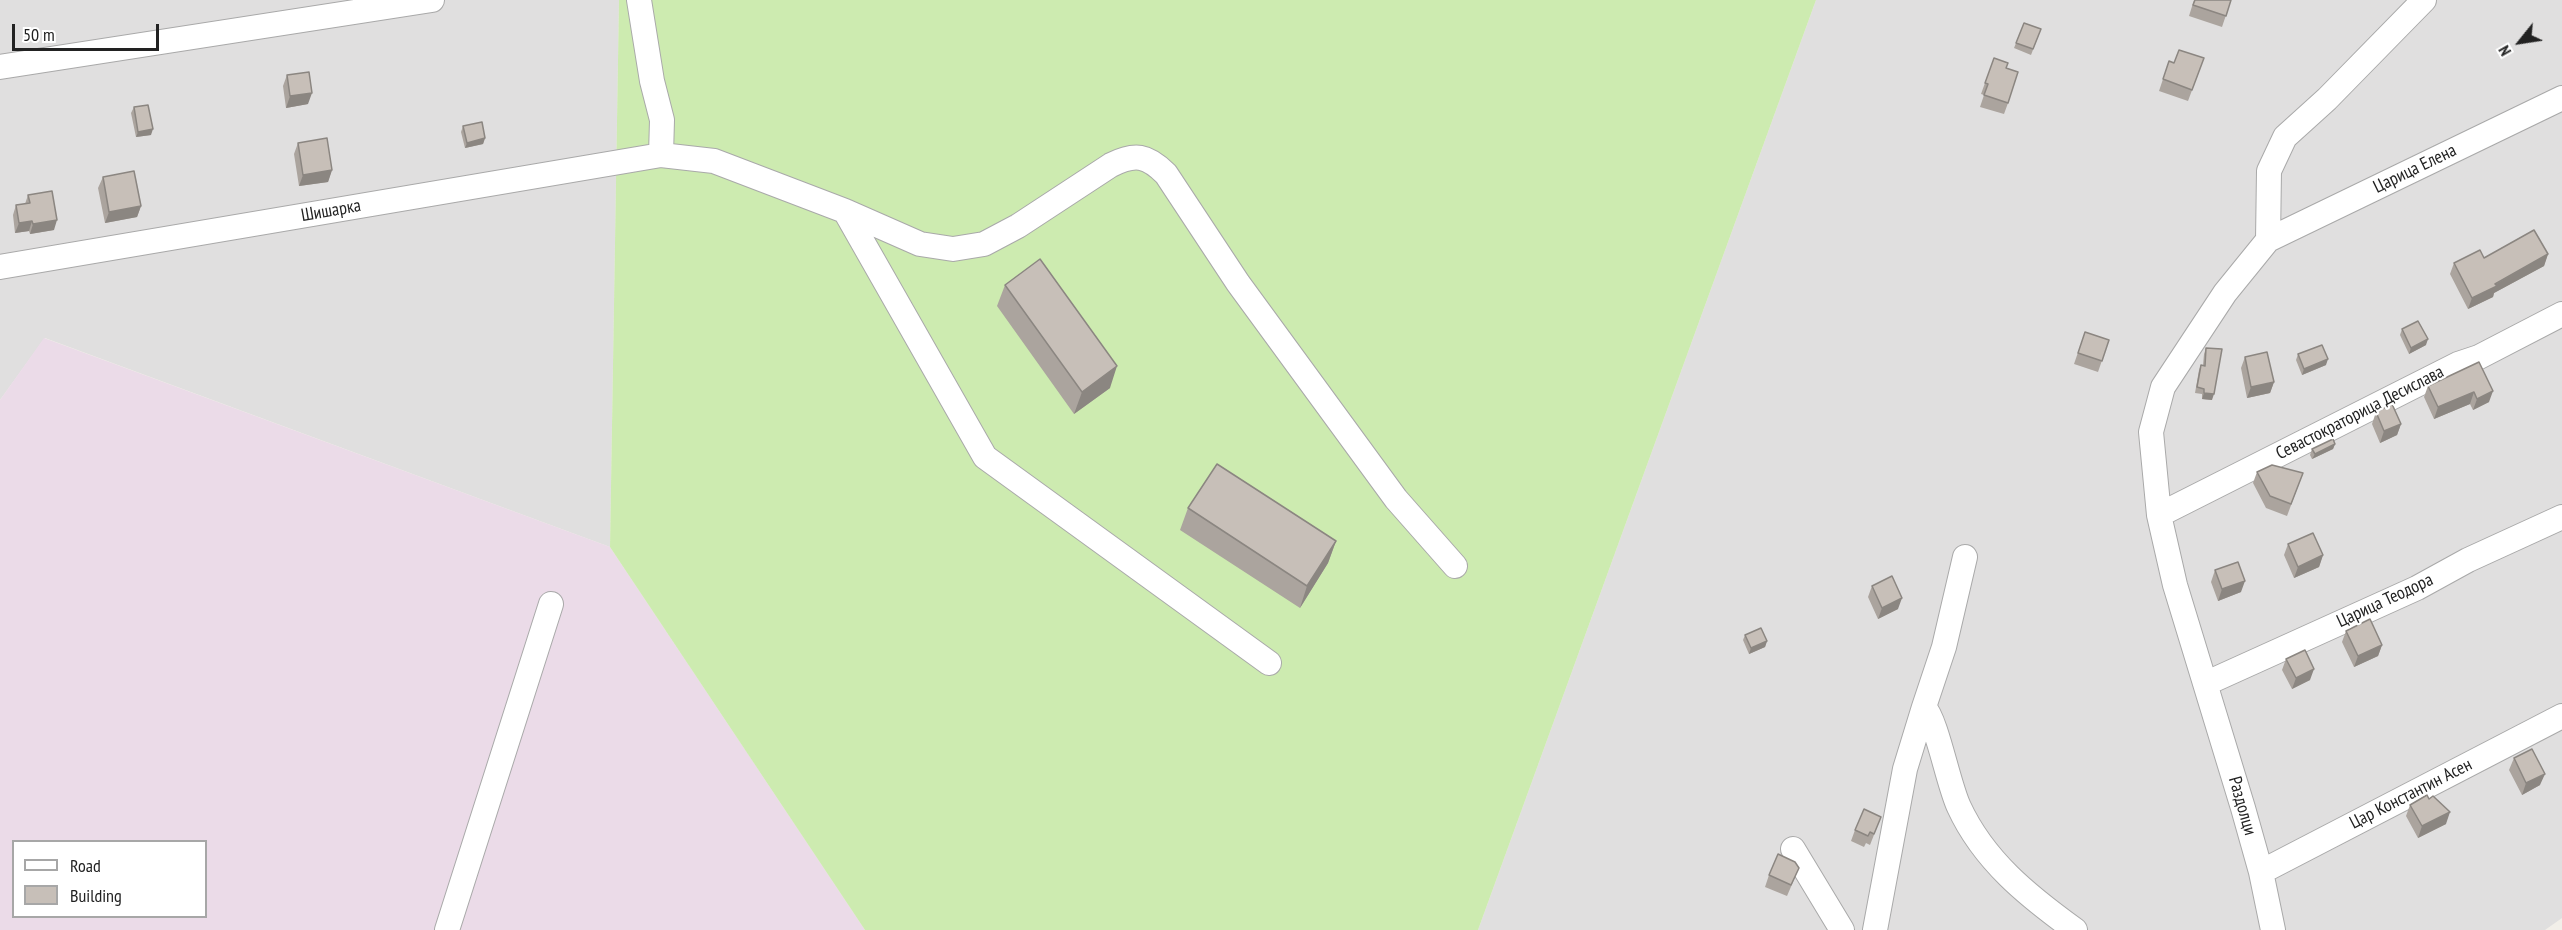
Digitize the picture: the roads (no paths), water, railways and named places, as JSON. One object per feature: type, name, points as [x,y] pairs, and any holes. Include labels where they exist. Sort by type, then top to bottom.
[{"type":"street","points":[[0,67],[432,0]]},
{"type":"street","points":[[639,0],[652,81],[662,120],[661,155]]},
{"type":"street","points":[[2268,240],[2268,171],[2285,137],[2327,99],[2424,0]]},
{"type":"street","name":"Царица Елена","points":[[2268,240],[2562,98]]},
{"type":"street","name":"Шишарка","points":[[0,267],[661,155],[714,161],[846,211],[920,244],[953,249],[984,244],[1125,158],[1140,157],[1155,163],[1166,174],[1238,284],[1396,499],[1455,566]]},
{"type":"street","points":[[846,211],[985,457],[1269,663]]},
{"type":"street","name":"Раздолци","points":[[2268,240],[2225,293],[2163,387],[2151,432],[2158,515],[2175,585],[2207,683],[2261,872],[2273,930]]},
{"type":"street","name":"Севастократорица Десислава","points":[[2158,515],[2562,314]]},
{"type":"street","name":"Царица Теодора","points":[[2207,683],[2417,588],[2468,560],[2562,517]]},
{"type":"street","points":[[1875,930],[1905,769],[1944,647],[1965,557]]},
{"type":"street","points":[[447,930],[551,604]]},
{"type":"street","points":[[1924,707],[1931,718],[1959,808],[1995,864],[2035,901],[2075,930]]},
{"type":"street","name":"Цар Константин Асен","points":[[2261,872],[2562,716]]},
{"type":"street","points":[[1793,849],[1842,930]]}]
